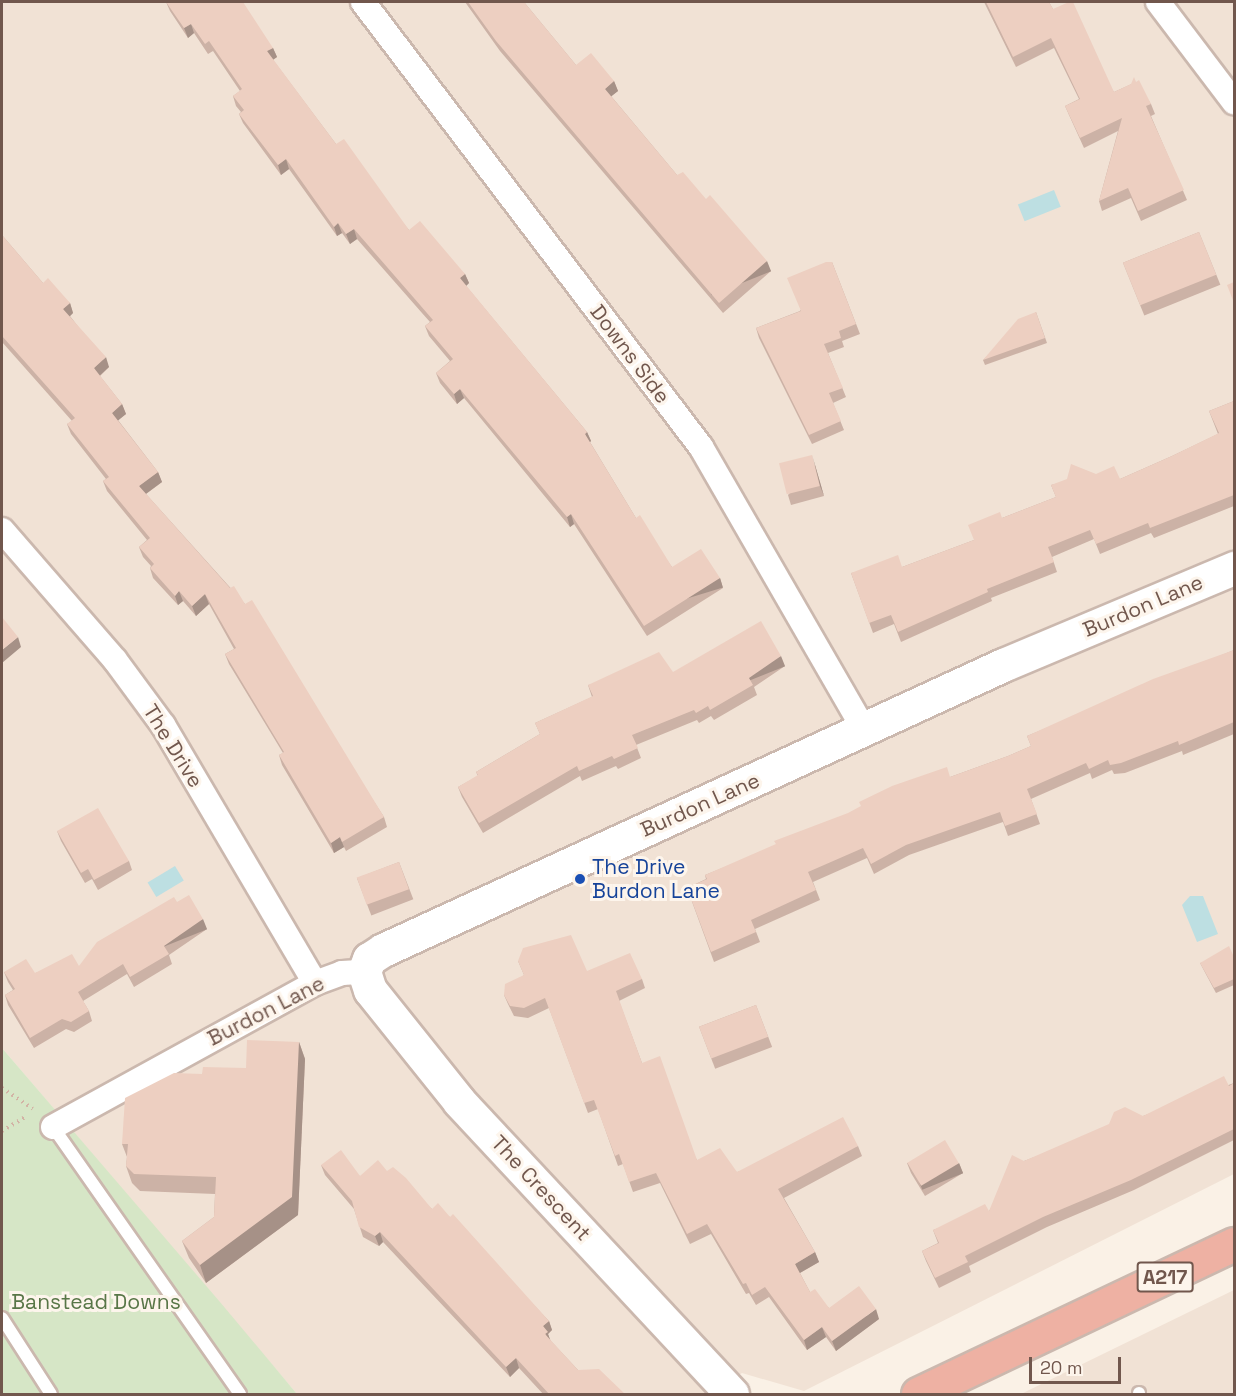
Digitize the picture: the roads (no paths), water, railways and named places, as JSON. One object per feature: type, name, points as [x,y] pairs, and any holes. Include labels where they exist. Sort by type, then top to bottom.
[{"type":"highway","name":"A217","points":[[918,1395],[1234,1244]]},
{"type":"street","name":"Downs Side","points":[[363,2],[701,447],[864,729]]},
{"type":"street","points":[[1158,2],[1234,102]]},
{"type":"street","name":"The Drive","points":[[2,530],[115,660],[163,725],[315,983]]},
{"type":"street","name":"Burdon Lane","points":[[44,1119],[315,983],[342,973],[364,972],[369,959],[382,950],[864,729],[1234,568]]},
{"type":"street","name":"The Crescent","points":[[364,972],[370,990],[459,1101],[732,1395]]},
{"type":"lane","points":[[44,1119],[240,1395]]},
{"type":"lane","points":[[2,1318],[51,1395]]},
{"type":"water","points":[[1054,190],[1061,207],[1025,221],[1018,205]]},
{"type":"water","points":[[175,866],[184,881],[156,897],[148,882]]},
{"type":"water","points":[[1190,896],[1203,896],[1218,934],[1197,942],[1182,905]]},
{"type":"place","name":"The Drive Burdon Lane","points":[[580,879]]},
{"type":"park label","name":"Banstead Downs","points":[[96,1302]]}]
